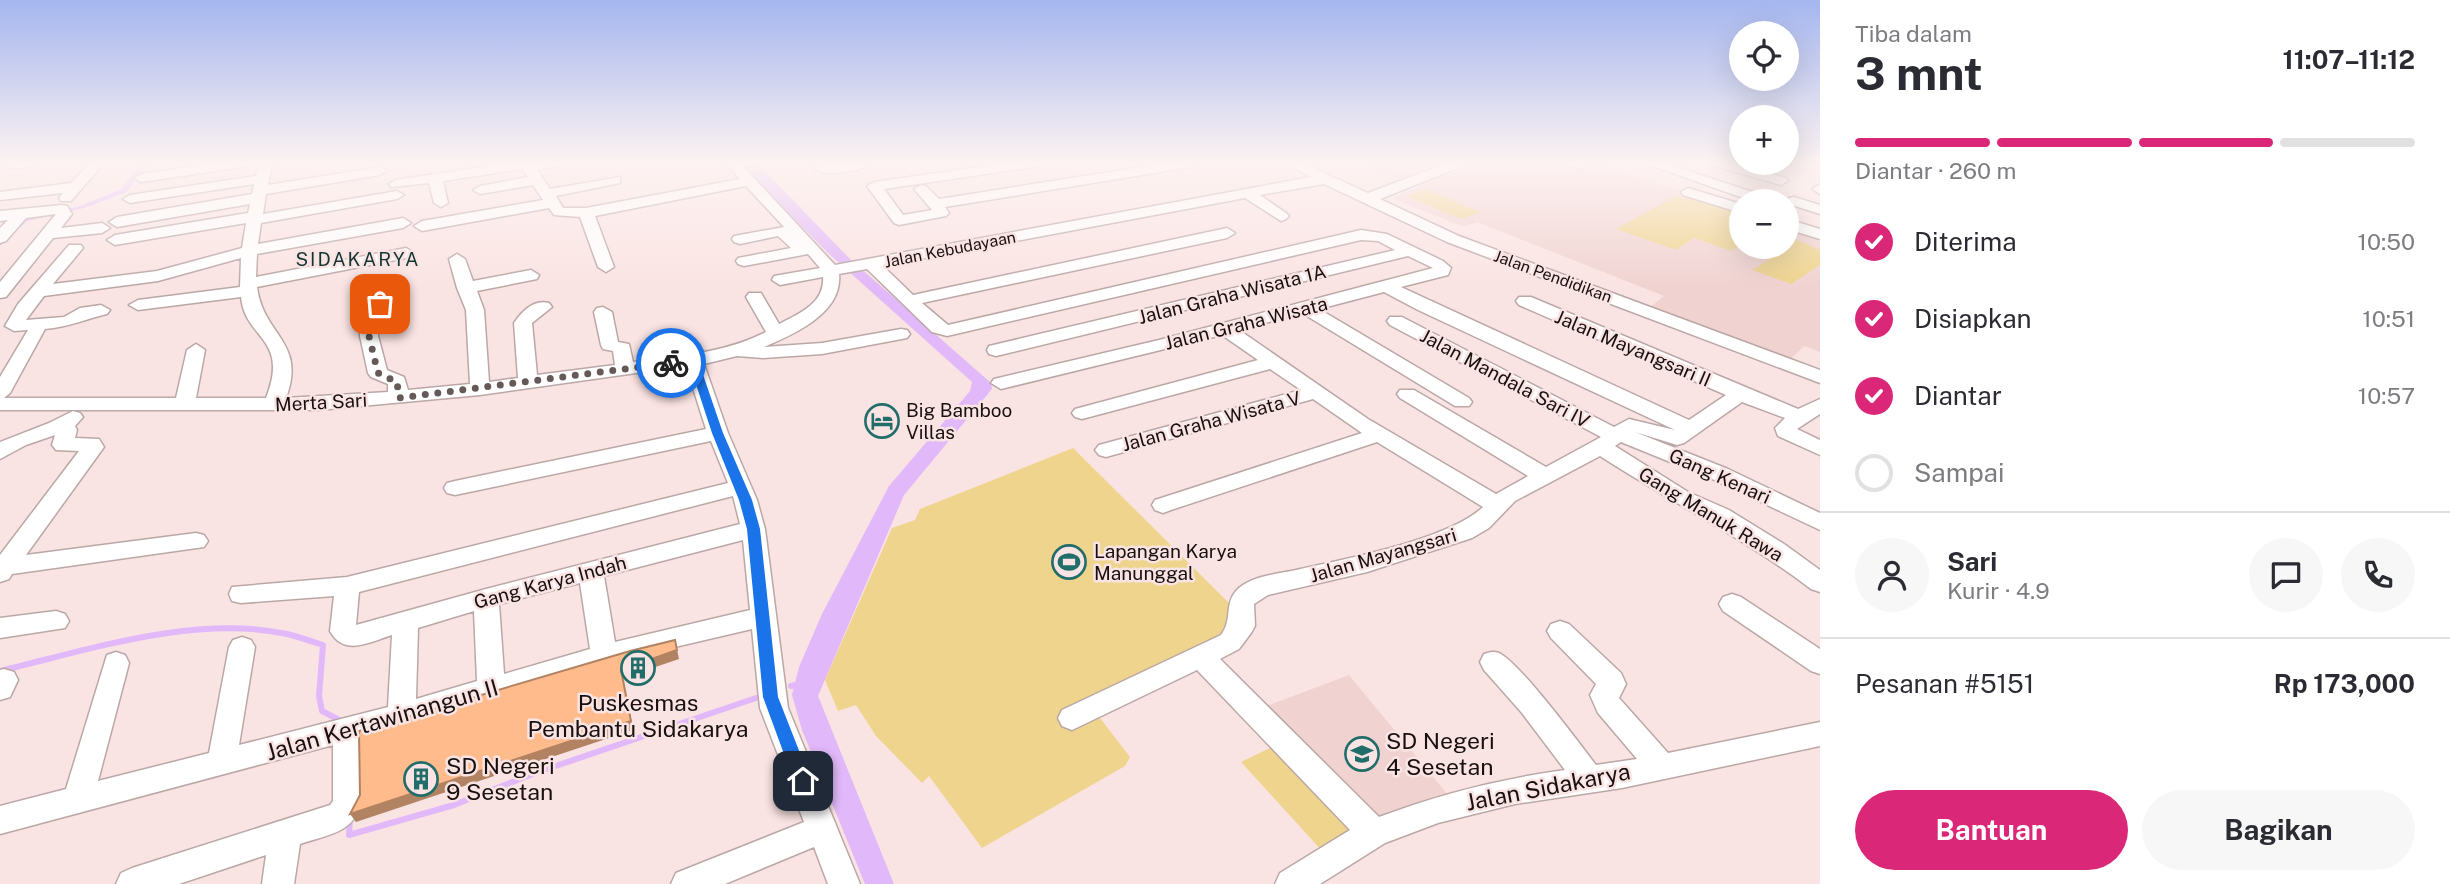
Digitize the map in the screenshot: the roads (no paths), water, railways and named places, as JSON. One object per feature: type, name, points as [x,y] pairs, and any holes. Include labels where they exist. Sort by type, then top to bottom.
[{"type":"street","points":[[0,293],[50,234],[64,204]]},
{"type":"street","points":[[50,234],[110,225],[176,204]]},
{"type":"street","points":[[258,204],[251,250],[250,305],[284,358],[284,374],[272,404]]},
{"type":"street","points":[[115,240],[324,204]]},
{"type":"street","points":[[422,226],[523,204]]},
{"type":"street","points":[[552,204],[559,212],[586,213],[631,204]]},
{"type":"street","points":[[768,204],[806,249]]},
{"type":"street","points":[[887,204],[899,220],[942,213],[936,204]]},
{"type":"street","name":"Jalan Kebudayaan","points":[[780,281],[1191,204]]},
{"type":"street","points":[[1263,204],[1281,216]]},
{"type":"street","name":"Jalan Pendidikan","points":[[1378,204],[1474,247],[1820,377]]},
{"type":"street","points":[[0,216],[60,211]]},
{"type":"street","points":[[586,213],[606,267]]},
{"type":"street","points":[[0,238],[21,214]]},
{"type":"street","points":[[40,290],[158,276],[251,250],[403,223]]},
{"type":"street","points":[[1799,227],[1820,234]]},
{"type":"street","points":[[740,239],[781,232],[837,271]]},
{"type":"street","points":[[907,301],[1227,233]]},
{"type":"street","points":[[938,234],[950,248]]},
{"type":"street","points":[[868,265],[938,328],[954,330],[1361,235],[1381,237],[1437,264]]},
{"type":"street","name":"Jalan Graha Wisata","points":[[1437,264],[1474,247]]},
{"type":"street","points":[[75,248],[24,308],[14,326],[68,322],[86,312],[101,310]]},
{"type":"street","points":[[744,261],[806,249]]},
{"type":"street","name":"Jalan Graha Wisata 1A","points":[[996,350],[1409,251]]},
{"type":"street","points":[[138,305],[249,288],[407,253]]},
{"type":"street","points":[[457,259],[475,310],[480,389]]},
{"type":"street","name":"Jalan Graha Wisata","points":[[1001,383],[1305,308],[1442,271],[1443,268],[1437,264]]},
{"type":"street","name":"Merta Sari","points":[[0,404],[272,404],[399,398],[693,360],[737,352],[776,334],[823,304],[837,271]]},
{"type":"street","points":[[466,288],[531,275]]},
{"type":"street","points":[[373,283],[380,304],[369,314],[369,336],[378,373],[397,382],[399,398]]},
{"type":"street","points":[[1386,286],[1691,429]]},
{"type":"street","points":[[755,297],[776,334]]},
{"type":"street","name":"Jalan Mayangsari II","points":[[1525,301],[1740,394]]},
{"type":"street","points":[[1597,312],[1620,301]]},
{"type":"street","points":[[528,382],[523,323],[529,315],[543,307]]},
{"type":"street","points":[[0,313],[24,308]]},
{"type":"street","points":[[1305,308],[1462,402]]},
{"type":"street","points":[[603,312],[610,345],[622,348],[625,369]]},
{"type":"street","name":"Jalan Mandala Sari IV","points":[[1396,321],[1611,438]]},
{"type":"street","points":[[1224,328],[1380,434],[1497,505]]},
{"type":"street","points":[[0,393],[37,330]]},
{"type":"street","points":[[737,352],[770,354],[821,349],[901,334]]},
{"type":"street","points":[[190,403],[199,359]]},
{"type":"street","points":[[693,360],[753,529],[774,708],[844,884]]},
{"type":"street","points":[[1082,413],[1273,362]]},
{"type":"street","name":"Jalan Graha Wisata V","points":[[1106,450],[1316,392]]},
{"type":"street","points":[[1407,394],[1547,477]]},
{"type":"street","points":[[1740,394],[1795,425],[1820,448]]},
{"type":"street","name":"Jalan Mayangsari","points":[[1072,718],[1230,642],[1242,626],[1240,606],[1248,593],[1261,587],[1367,563],[1455,536],[1481,522],[1507,496],[1547,477],[1634,424],[1673,438],[1681,436],[1740,394]]},
{"type":"street","points":[[1,451],[16,439],[64,427],[87,403]]},
{"type":"street","points":[[1795,425],[1820,405]]},
{"type":"street","points":[[4,569],[93,447],[92,444],[63,445],[67,430],[64,427]]},
{"type":"street","points":[[455,488],[718,433]]},
{"type":"street","points":[[1163,505],[1380,434]]},
{"type":"street","name":"Gang Kenari","points":[[1611,438],[1720,474],[1820,522]]},
{"type":"street","name":"Gang Manuk Rawa","points":[[1611,438],[1680,498],[1721,516],[1776,550],[1820,583]]},
{"type":"street","points":[[241,594],[347,586],[740,487]]},
{"type":"street","name":"Gang Karya Indah","points":[[347,586],[343,631],[347,635],[355,636],[486,598],[753,529]]},
{"type":"street","points":[[4,569],[196,541]]},
{"type":"street","points":[[591,571],[604,656]]},
{"type":"street","points":[[486,598],[492,689]]},
{"type":"street","points":[[1731,604],[1820,663]]},
{"type":"street","name":"Jalan Kertawinangun II","points":[[0,820],[402,716],[692,632],[763,617]]},
{"type":"street","points":[[0,628],[56,621]]},
{"type":"street","points":[[402,716],[405,621]]},
{"type":"street","points":[[1560,631],[1611,681],[1612,684],[1604,695],[1608,705],[1660,765]]},
{"type":"street","points":[[220,764],[242,647]]},
{"type":"street","points":[[1202,657],[1374,833]]},
{"type":"street","points":[[1493,662],[1532,705],[1590,780]]},
{"type":"street","points":[[78,800],[116,663]]},
{"type":"street","points":[[132,884],[340,816],[346,809],[347,730]]},
{"type":"street","name":"Jalan Sidakarya","points":[[1291,884],[1374,833],[1413,817],[1515,790],[1590,780],[1751,750],[1820,734]]},
{"type":"street","points":[[687,884],[822,829]]},
{"type":"street","points":[[278,884],[285,836]]},
{"type":"waterway","points":[[0,671],[105,645],[179,631],[216,628],[287,634],[323,645],[319,696],[322,711],[343,722]]},
{"type":"waterway","points":[[791,686],[800,684]]},
{"type":"waterway","points":[[350,818],[349,835],[454,805],[535,773],[756,698]]},
{"type":"place","name":"Big Bamboo Villas","points":[[882,421]]},
{"type":"place","name":"Lapangan Karya Manunggal","points":[[1069,562]]},
{"type":"place","name":"Puskesmas Pembantu Sidakarya","points":[[638,668]]},
{"type":"place","name":"SD Negeri 4 Sesetan","points":[[1362,754]]},
{"type":"place","name":"SD Negeri 9 Sesetan","points":[[421,779]]},
{"type":"district","name":"SIDAKARYA","points":[[358,259]]}]
